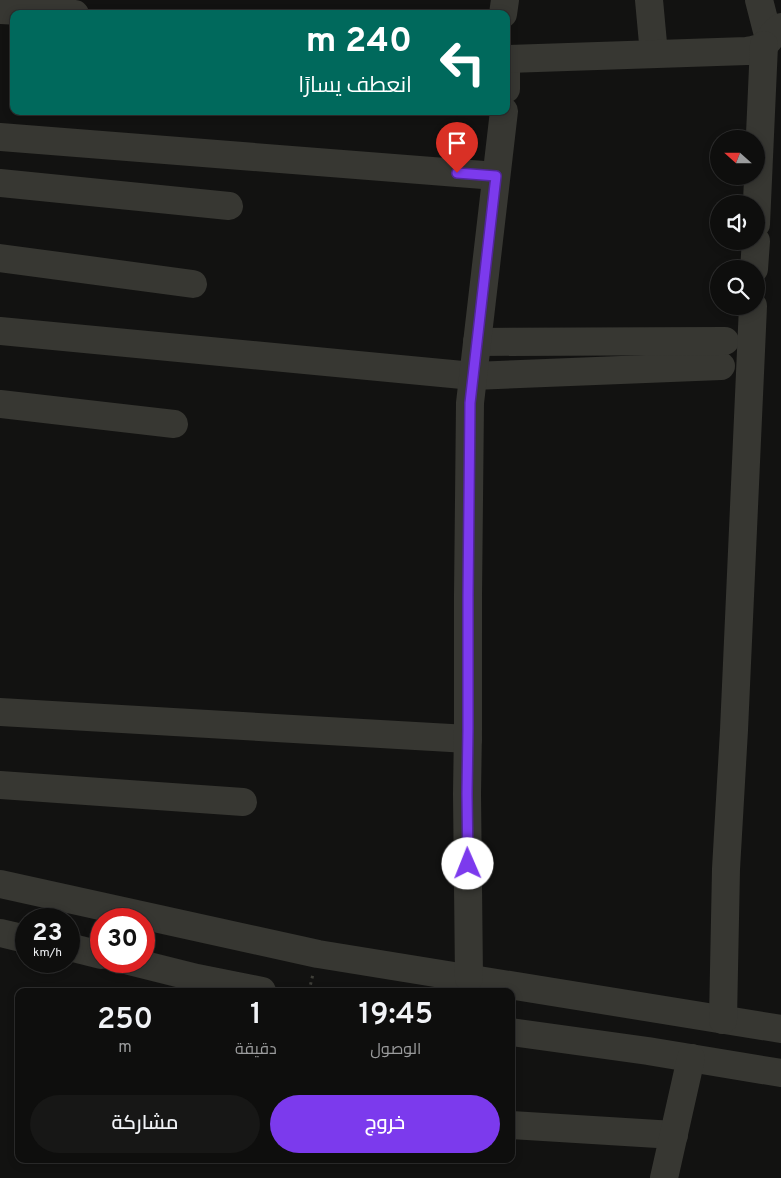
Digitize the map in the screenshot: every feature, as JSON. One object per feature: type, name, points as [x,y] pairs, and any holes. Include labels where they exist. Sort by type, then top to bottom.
[{"type":"street","points":[[649,0],[654,54]]},
{"type":"street","points":[[758,195],[771,37],[759,0]]},
{"type":"street","points":[[510,58],[747,51],[756,49],[771,37]]},
{"type":"street","points":[[469,978],[467,794],[470,403],[504,115]]},
{"type":"street","points":[[0,137],[496,176]]},
{"type":"street","points":[[0,184],[229,206]]},
{"type":"street","points":[[0,258],[193,284]]},
{"type":"street","points":[[722,1020],[726,868],[753,315]]},
{"type":"street","points":[[0,331],[473,376],[724,354],[477,342]]},
{"type":"street","points":[[0,404],[174,424]]},
{"type":"street","points":[[0,712],[468,739]]},
{"type":"street","points":[[0,785],[243,802]]},
{"type":"street","points":[[0,884],[318,954],[781,1029]]},
{"type":"street","points":[[0,933],[15,936]]},
{"type":"street","points":[[155,968],[247,988]]},
{"type":"street","points":[[515,1033],[781,1072]]},
{"type":"street","points":[[664,1178],[691,1058]]},
{"type":"street","points":[[515,1125],[674,1135]]},
{"type":"route","points":[[457,173],[496,176],[470,403],[468,864]]}]
